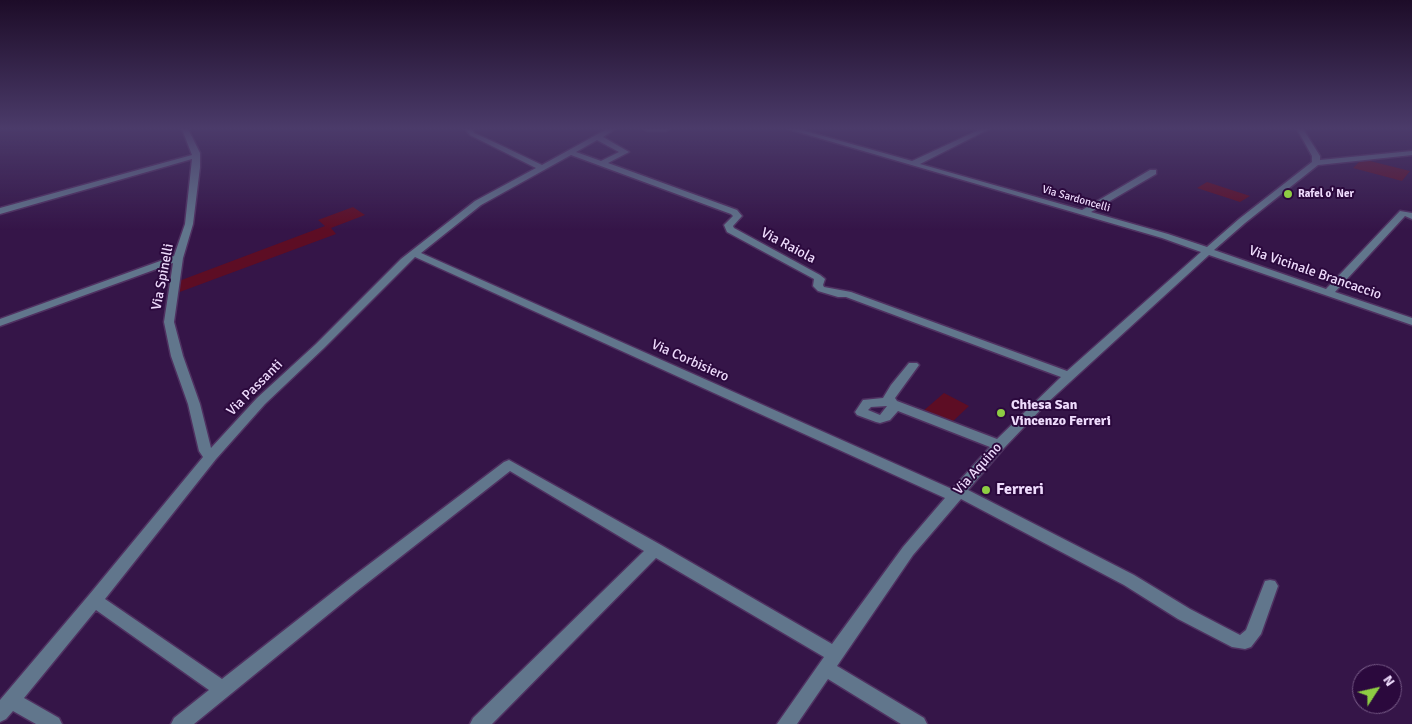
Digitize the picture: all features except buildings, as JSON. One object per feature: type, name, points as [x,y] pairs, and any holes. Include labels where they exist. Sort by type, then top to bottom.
[{"type":"street","points":[[0,211],[172,163]]},
{"type":"street","name":"Via Spinelli","points":[[195,163],[190,224],[178,258],[169,322],[177,356],[194,404],[205,451],[211,456]]},
{"type":"street","points":[[532,163],[541,167]]},
{"type":"street","name":"Via Passanti","points":[[5,707],[95,600],[211,456],[261,401],[414,253],[478,203],[549,163]]},
{"type":"street","name":"Via Raiola","points":[[603,163],[736,213],[738,216],[728,225],[730,230],[817,277],[820,279],[818,286],[821,289],[838,294],[847,294],[1069,376]]},
{"type":"street","name":"Via Sardoncelli","points":[[915,163],[1209,250]]},
{"type":"street","name":"Via Aquino","points":[[786,724],[908,550],[999,445],[1069,376],[1209,250],[1315,163]]},
{"type":"street","points":[[1083,213],[1153,172]]},
{"type":"street","points":[[1329,292],[1407,214]]},
{"type":"street","name":"Via Vicinale Brancaccio","points":[[1209,250],[1412,322]]},
{"type":"street","name":"Via Corbisiero","points":[[414,253],[956,493],[1129,580],[1184,614],[1238,642],[1250,640],[1270,586]]},
{"type":"street","points":[[0,323],[178,258]]},
{"type":"street","points":[[913,365],[895,388],[892,404],[999,445]]},
{"type":"street","points":[[180,724],[345,592],[509,465],[656,549],[830,661],[918,724]]},
{"type":"street","points":[[478,724],[656,549]]},
{"type":"street","points":[[95,600],[216,685]]},
{"type":"street","points":[[5,707],[53,724]]},
{"type":"shaded area","points":[[1358,163],[1377,163],[1410,171],[1402,181],[1353,168]]},
{"type":"shaded area","points":[[1207,182],[1250,196],[1240,202],[1197,188]]},
{"type":"shaded area","points":[[353,207],[365,215],[331,228],[336,234],[177,293],[179,281],[325,226],[318,220]]},
{"type":"shaded area","points":[[944,393],[969,406],[949,425],[922,412]]},
{"type":"place","name":"Rafel o' Ner","points":[[1288,194]]},
{"type":"place","name":"Chiesa San Vincenzo Ferreri","points":[[1001,413]]},
{"type":"place","name":"Ferreri","points":[[986,490]]}]
